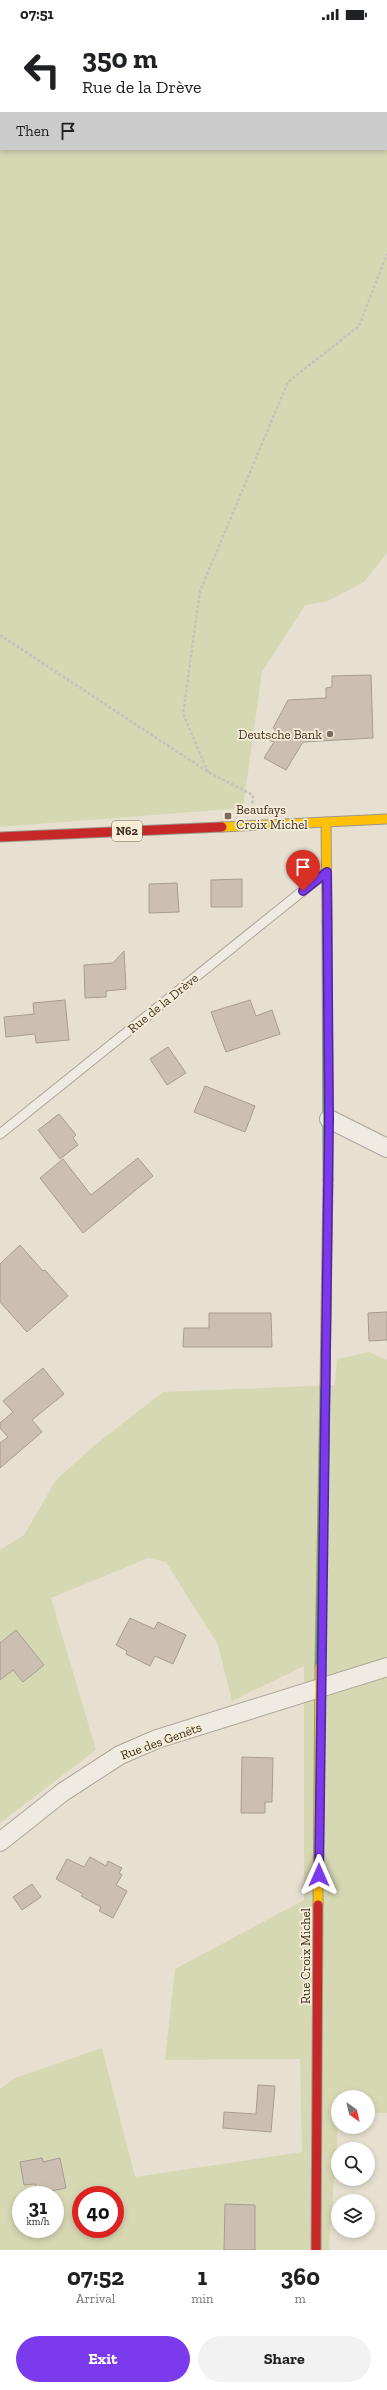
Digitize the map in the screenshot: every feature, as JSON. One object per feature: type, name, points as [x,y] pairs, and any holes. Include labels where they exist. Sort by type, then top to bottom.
[{"type":"street","name":"N62","points":[[0,837],[387,819]]},
{"type":"street","name":"Rue Croix Michel","points":[[316,2250],[320,1688],[329,1119],[326,822]]},
{"type":"street","points":[[329,1119],[387,1148]]},
{"type":"street","name":"Rue des Genêts","points":[[0,1842],[63,1792],[120,1755],[157,1739],[387,1667]]},
{"type":"lane","name":"Rue de la Drève","points":[[0,1134],[327,872]]},
{"type":"path","points":[[208,772],[183,714],[200,591],[288,382],[359,326],[387,254]]},
{"type":"path","points":[[0,635],[208,772],[253,795],[252,807]]},
{"type":"green space","points":[[0,150],[387,150],[387,553],[364,582],[328,601],[305,605],[262,672],[243,808],[0,827]]},
{"type":"green space","points":[[369,1352],[387,1360],[387,2113],[375,2113],[375,2090],[331,2090],[331,2134],[337,2134],[337,2142],[331,2142],[331,2186],[334,2186],[333,2194],[331,2194],[329,2250],[0,2250],[0,2089],[15,2078],[102,2048],[135,2177],[302,2152],[300,2059],[165,2060],[175,1969],[304,1900],[304,1666],[232,1701],[218,1645],[166,1562],[148,1558],[51,1598],[96,1750],[0,1823],[0,1550],[24,1535],[56,1480],[95,1445],[163,1392],[335,1385],[337,1359]]},
{"type":"building","points":[[371,675],[373,738],[303,742],[286,770],[264,758],[274,742],[269,740],[276,729],[273,728],[288,700],[326,698],[326,688],[332,687],[332,676]]},
{"type":"building","points":[[242,879],[242,907],[211,907],[211,880]]},
{"type":"building","points":[[177,883],[179,912],[149,913],[149,884]]},
{"type":"building","points":[[124,951],[126,989],[106,991],[106,997],[85,998],[84,965],[113,963]]},
{"type":"building","points":[[65,1000],[69,1040],[36,1043],[35,1034],[6,1037],[4,1017],[34,1014],[33,1003]]},
{"type":"building","points":[[250,1000],[256,1016],[272,1010],[280,1034],[226,1052],[211,1012]]},
{"type":"building","points":[[168,1047],[186,1073],[167,1085],[150,1059]]},
{"type":"building","points":[[205,1086],[255,1106],[245,1132],[194,1112]]},
{"type":"building","points":[[59,1114],[76,1135],[73,1138],[78,1145],[60,1159],[38,1130]]},
{"type":"building","points":[[138,1158],[153,1176],[83,1233],[40,1178],[63,1159],[91,1195]]},
{"type":"building","points":[[20,1245],[68,1296],[27,1332],[0,1302],[0,1264]]},
{"type":"building","points":[[387,1312],[387,1340],[369,1341],[368,1313]]},
{"type":"building","points":[[209,1313],[271,1313],[272,1347],[183,1347],[184,1328],[209,1328]]},
{"type":"building","points":[[43,1368],[64,1394],[32,1420],[42,1432],[0,1468],[0,1443],[8,1437],[0,1428],[0,1423],[13,1412],[3,1401]]},
{"type":"building","points":[[130,1618],[154,1629],[158,1622],[186,1635],[173,1664],[155,1656],[150,1666],[126,1654],[127,1651],[116,1645]]},
{"type":"building","points":[[16,1630],[44,1665],[23,1682],[13,1670],[0,1680],[0,1643]]},
{"type":"building","points":[[242,1757],[273,1758],[272,1802],[265,1802],[265,1813],[241,1813]]},
{"type":"building","points":[[90,1857],[106,1866],[108,1861],[122,1868],[119,1873],[122,1875],[116,1885],[127,1891],[113,1918],[99,1911],[101,1907],[81,1896],[83,1894],[56,1879],[67,1859],[84,1867]]},
{"type":"building","points":[[32,1884],[41,1897],[22,1910],[13,1897]]},
{"type":"building","points":[[258,2085],[275,2086],[271,2132],[223,2128],[224,2112],[256,2114]]},
{"type":"building","points":[[42,2158],[43,2162],[60,2158],[66,2188],[64,2188],[64,2186],[35,2186],[35,2184],[24,2185],[20,2162]]},
{"type":"building","points":[[225,2204],[255,2205],[255,2250],[224,2250]]},
{"type":"traffic: fast","points":[[327,921],[328,1180]]},
{"type":"traffic: fast","points":[[320,1667],[325,1387]]},
{"type":"traffic: slow","points":[[222,827],[387,819]]},
{"type":"traffic: slow","points":[[326,822],[327,921]]},
{"type":"traffic: slow","points":[[325,1387],[328,1180]]},
{"type":"traffic: slow","points":[[318,1905],[320,1667]]},
{"type":"traffic: jam","points":[[0,837],[222,827]]},
{"type":"traffic: jam","points":[[316,2250],[318,1905]]},
{"type":"place","name":"Deutsche Bank","points":[[330,734]]},
{"type":"place","name":"Beaufays Croix Michel","points":[[228,816]]},
{"type":"route","points":[[303,891],[327,872],[329,1119],[320,1688],[319,1875]]}]
